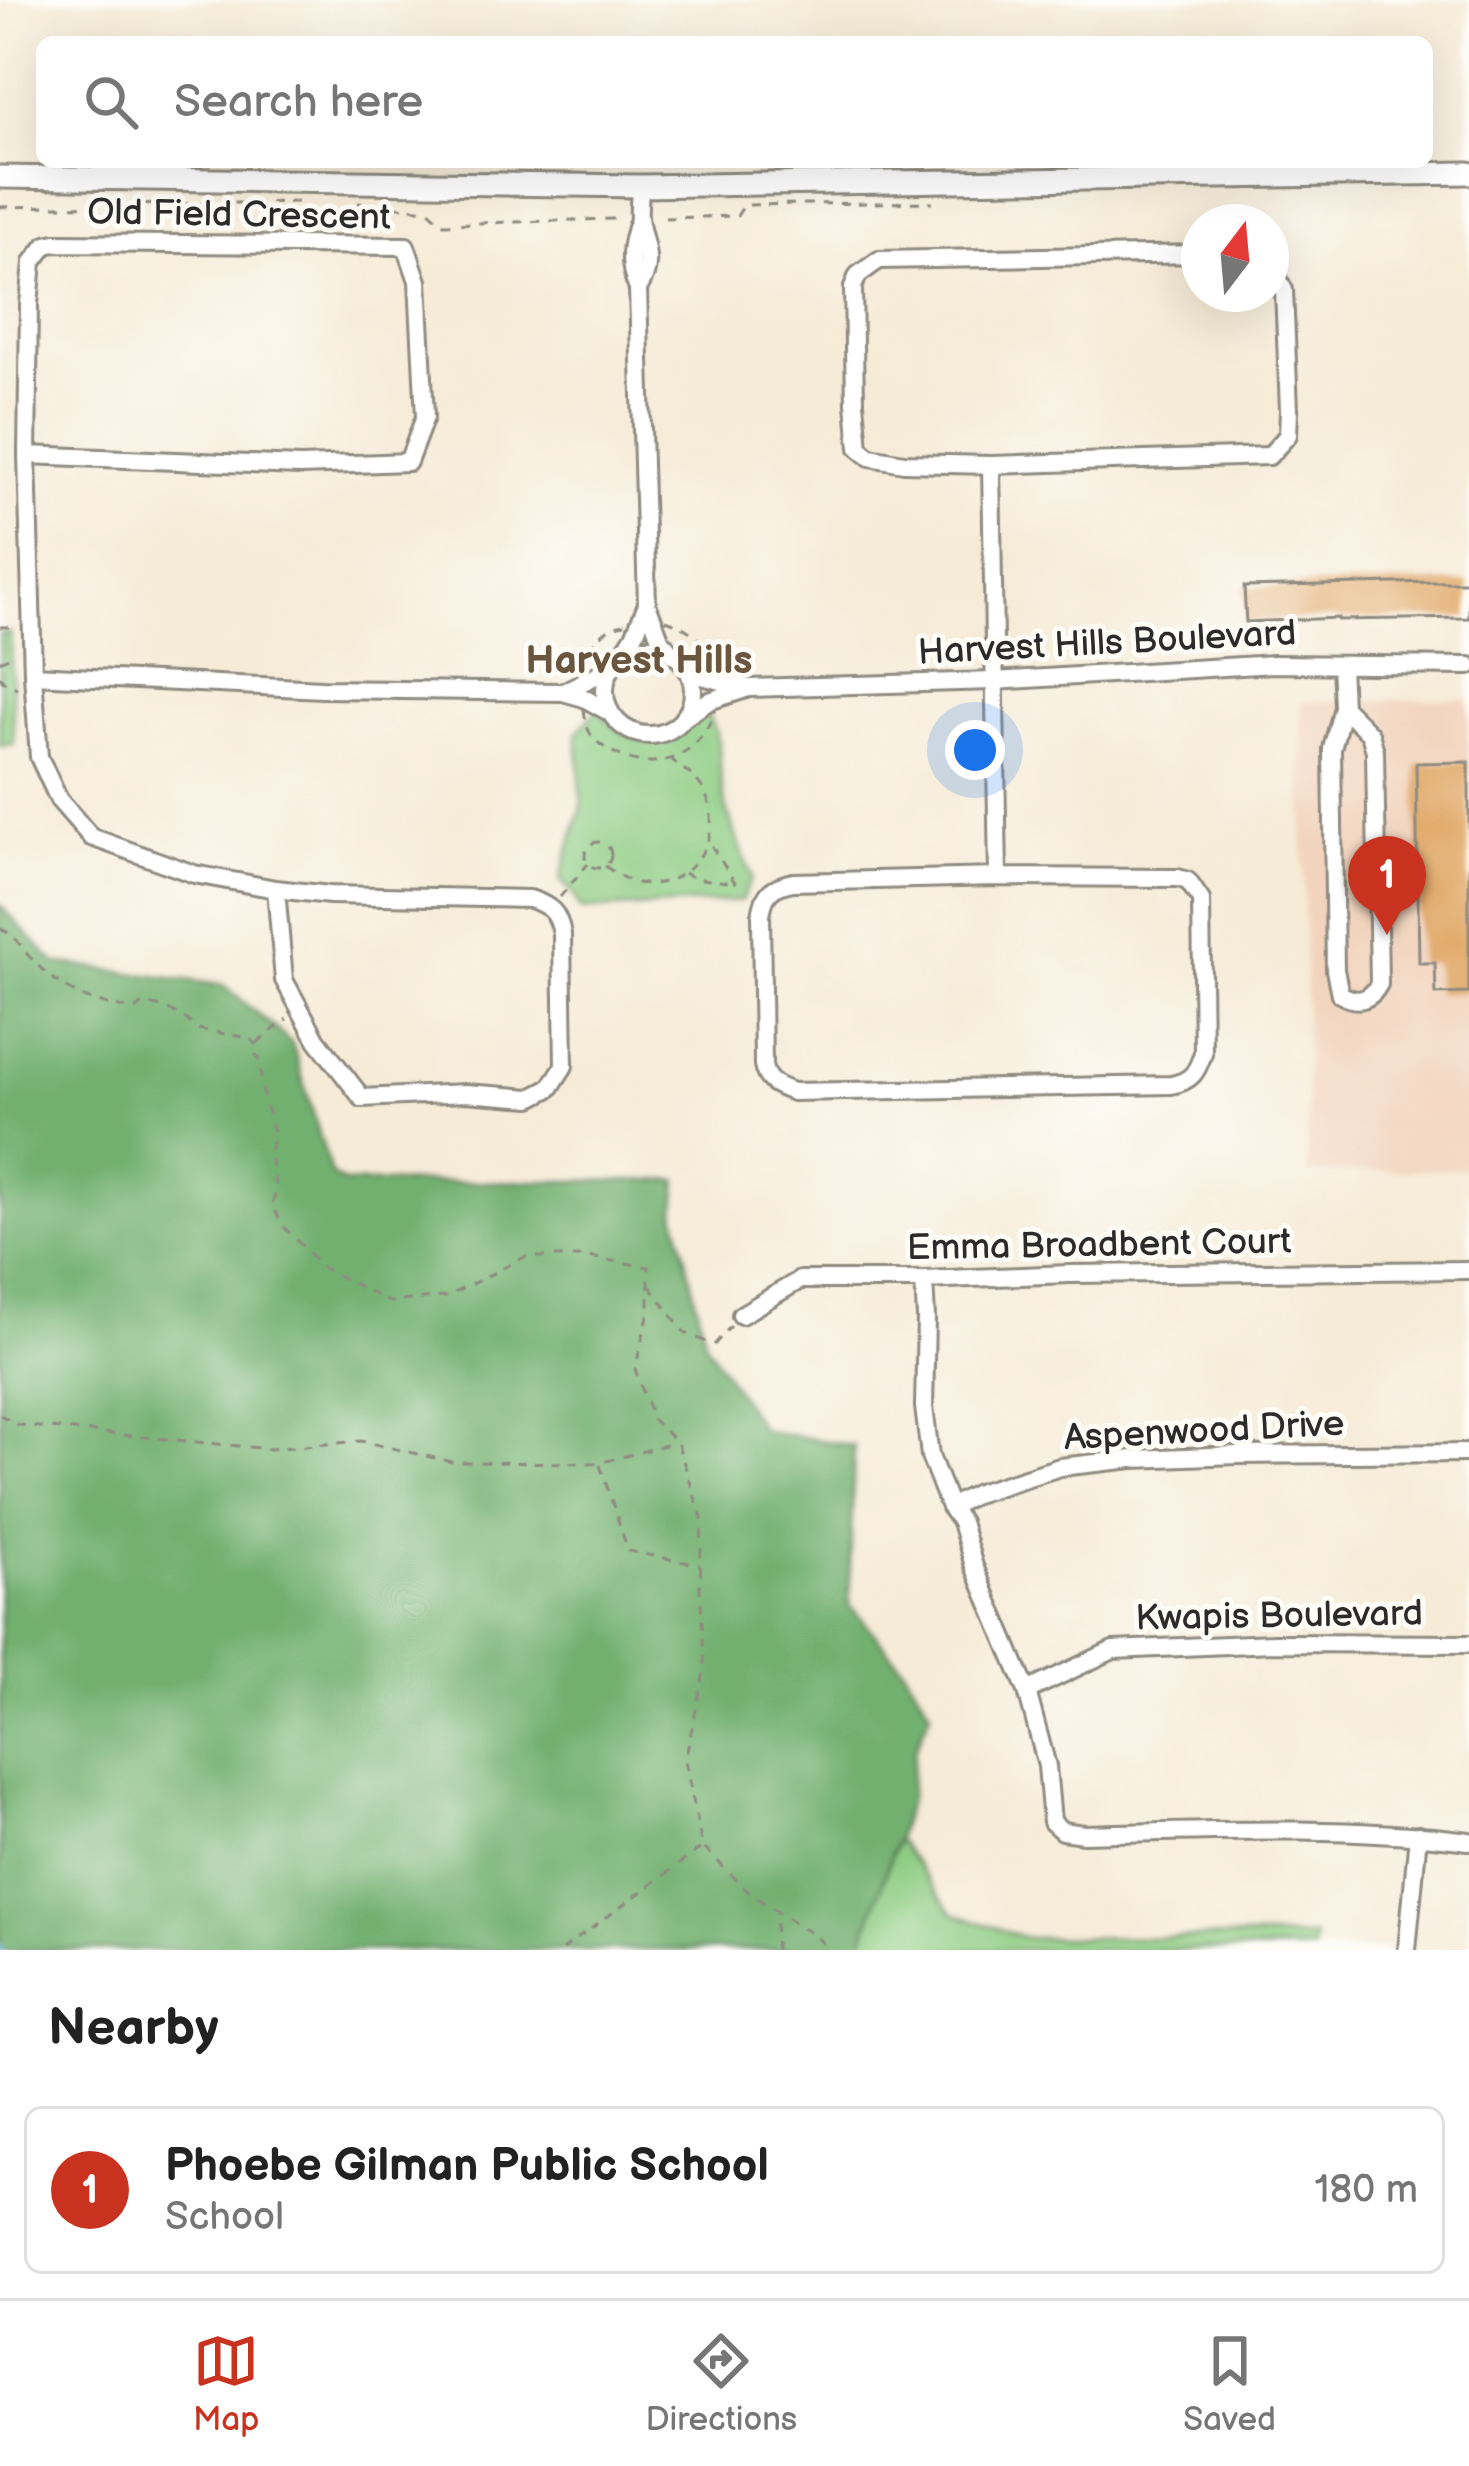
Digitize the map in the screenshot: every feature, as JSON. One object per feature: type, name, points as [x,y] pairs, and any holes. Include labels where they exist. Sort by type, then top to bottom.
[{"type":"main road","points":[[0,177],[640,187],[1469,172]]},
{"type":"street","points":[[640,187],[639,219],[647,242],[646,275],[638,289],[646,616],[692,680],[693,695],[685,717]]},
{"type":"street","name":"Old Field Crescent","points":[[27,455],[301,466],[408,462],[425,417],[418,281],[406,246],[46,245],[32,262],[27,455],[39,757],[59,800],[91,837],[194,874],[330,895],[530,899],[551,907]]},
{"type":"street","points":[[1181,254],[879,260],[858,275],[853,287],[859,448],[871,457],[904,464],[1269,456],[1288,435],[1285,312]]},
{"type":"street","points":[[991,465],[998,877]]},
{"type":"street","points":[[609,712],[605,682],[646,616]]},
{"type":"street","points":[[33,675],[322,689],[563,692],[584,691],[616,662],[645,647],[660,648],[680,660]]},
{"type":"street","name":"Harvest Hills Boulevard","points":[[680,660],[718,689],[994,681],[1274,664],[1469,667]]},
{"type":"street","points":[[1341,665],[1343,707],[1332,749],[1335,970],[1340,994],[1363,1001],[1378,984],[1376,751],[1370,734],[1343,707]]},
{"type":"street","points":[[584,691],[619,724],[644,735],[674,728],[718,689]]},
{"type":"street","points":[[998,877],[1188,881],[1201,900],[1203,1053],[1197,1072],[1185,1082],[1148,1085],[793,1092],[770,1082],[763,1065],[761,915],[770,890],[794,882],[998,877]]},
{"type":"street","points":[[276,889],[284,980],[317,1040],[362,1097],[465,1093],[531,1098],[550,1088],[564,1066],[562,934],[559,917],[551,907]]},
{"type":"street","name":"Emma Broadbent Court","points":[[741,1315],[800,1280],[1469,1270]]},
{"type":"street","points":[[924,1280],[930,1456],[950,1507],[962,1522],[974,1566],[1027,1691],[1047,1766],[1052,1822],[1062,1831],[1084,1834],[1272,1830],[1469,1841]]},
{"type":"street","name":"Aspenwood Drive","points":[[950,1507],[978,1492],[1060,1467],[1133,1459],[1469,1453]]},
{"type":"street","name":"Kwapis Boulevard","points":[[1027,1691],[1113,1650],[1274,1643],[1469,1644]]},
{"type":"street","points":[[1407,1950],[1418,1835]]},
{"type":"path","points":[[0,207],[319,201]]},
{"type":"path","points":[[341,201],[428,210],[444,224],[615,219]]},
{"type":"path","points":[[665,218],[737,216]]},
{"type":"path","points":[[646,616],[666,620],[681,624],[711,652],[718,689],[702,738],[656,763],[634,761],[599,745],[588,730],[583,658],[615,624],[646,616]]},
{"type":"path","points":[[605,866],[624,880],[667,882],[690,869],[704,852],[712,831],[711,809],[703,788],[670,758]]},
{"type":"path","points":[[683,873],[736,884],[708,841]]},
{"type":"path","points":[[598,842],[610,850],[605,866],[588,864],[585,851],[590,845],[598,842]]},
{"type":"path","points":[[551,907],[588,864]]},
{"type":"path","points":[[0,929],[10,932],[28,956],[80,998],[121,1008],[158,1006],[181,1015],[197,1029],[250,1038],[256,1044]]},
{"type":"path","points":[[300,1009],[256,1044],[254,1053],[259,1058],[273,1132],[270,1156],[276,1188],[272,1206],[284,1227],[323,1268],[389,1302],[446,1297],[526,1256],[589,1258],[649,1267],[649,1312],[635,1369],[653,1420],[676,1442],[702,1518],[705,1668],[685,1760],[702,1846],[752,1895],[829,1950]]},
{"type":"path","points":[[649,1284],[685,1333],[714,1345],[741,1315]]},
{"type":"path","points":[[0,1415],[19,1425],[270,1449],[361,1442],[453,1462],[599,1463],[676,1442]]},
{"type":"path","points":[[599,1463],[628,1551],[700,1565]]},
{"type":"path","points":[[562,1950],[702,1846]]},
{"type":"path","points":[[775,1950],[776,1911]]},
{"type":"shaded area","points":[[1469,699],[1469,1169],[1308,1173],[1301,701]]},
{"type":"green space","points":[[0,633],[10,633],[14,744],[0,746]]},
{"type":"green space","points":[[597,710],[625,733],[650,740],[676,733],[706,714],[718,740],[727,810],[752,877],[741,901],[581,910],[560,880],[582,806],[577,733]]},
{"type":"green space","points":[[0,905],[55,963],[223,985],[292,1043],[331,1174],[343,1183],[678,1180],[676,1214],[705,1342],[762,1430],[854,1446],[849,1604],[904,1668],[931,1711],[914,1751],[910,1797],[860,1950],[0,1950]]},
{"type":"green space","points":[[897,1839],[952,1913],[1026,1938],[1314,1937],[1312,1950],[860,1950]]},
{"type":"building","points":[[1469,582],[1469,618],[1246,622],[1244,587]]},
{"type":"building","points":[[1469,762],[1469,993],[1436,994],[1435,963],[1419,963],[1416,763]]},
{"type":"waterway","points":[[0,1946],[2,1950]]},
{"type":"place","name":"Phoebe Gilman Public School","points":[[1387,935]]},
{"type":"district","name":"Harvest Hills","points":[[639,659]]}]
